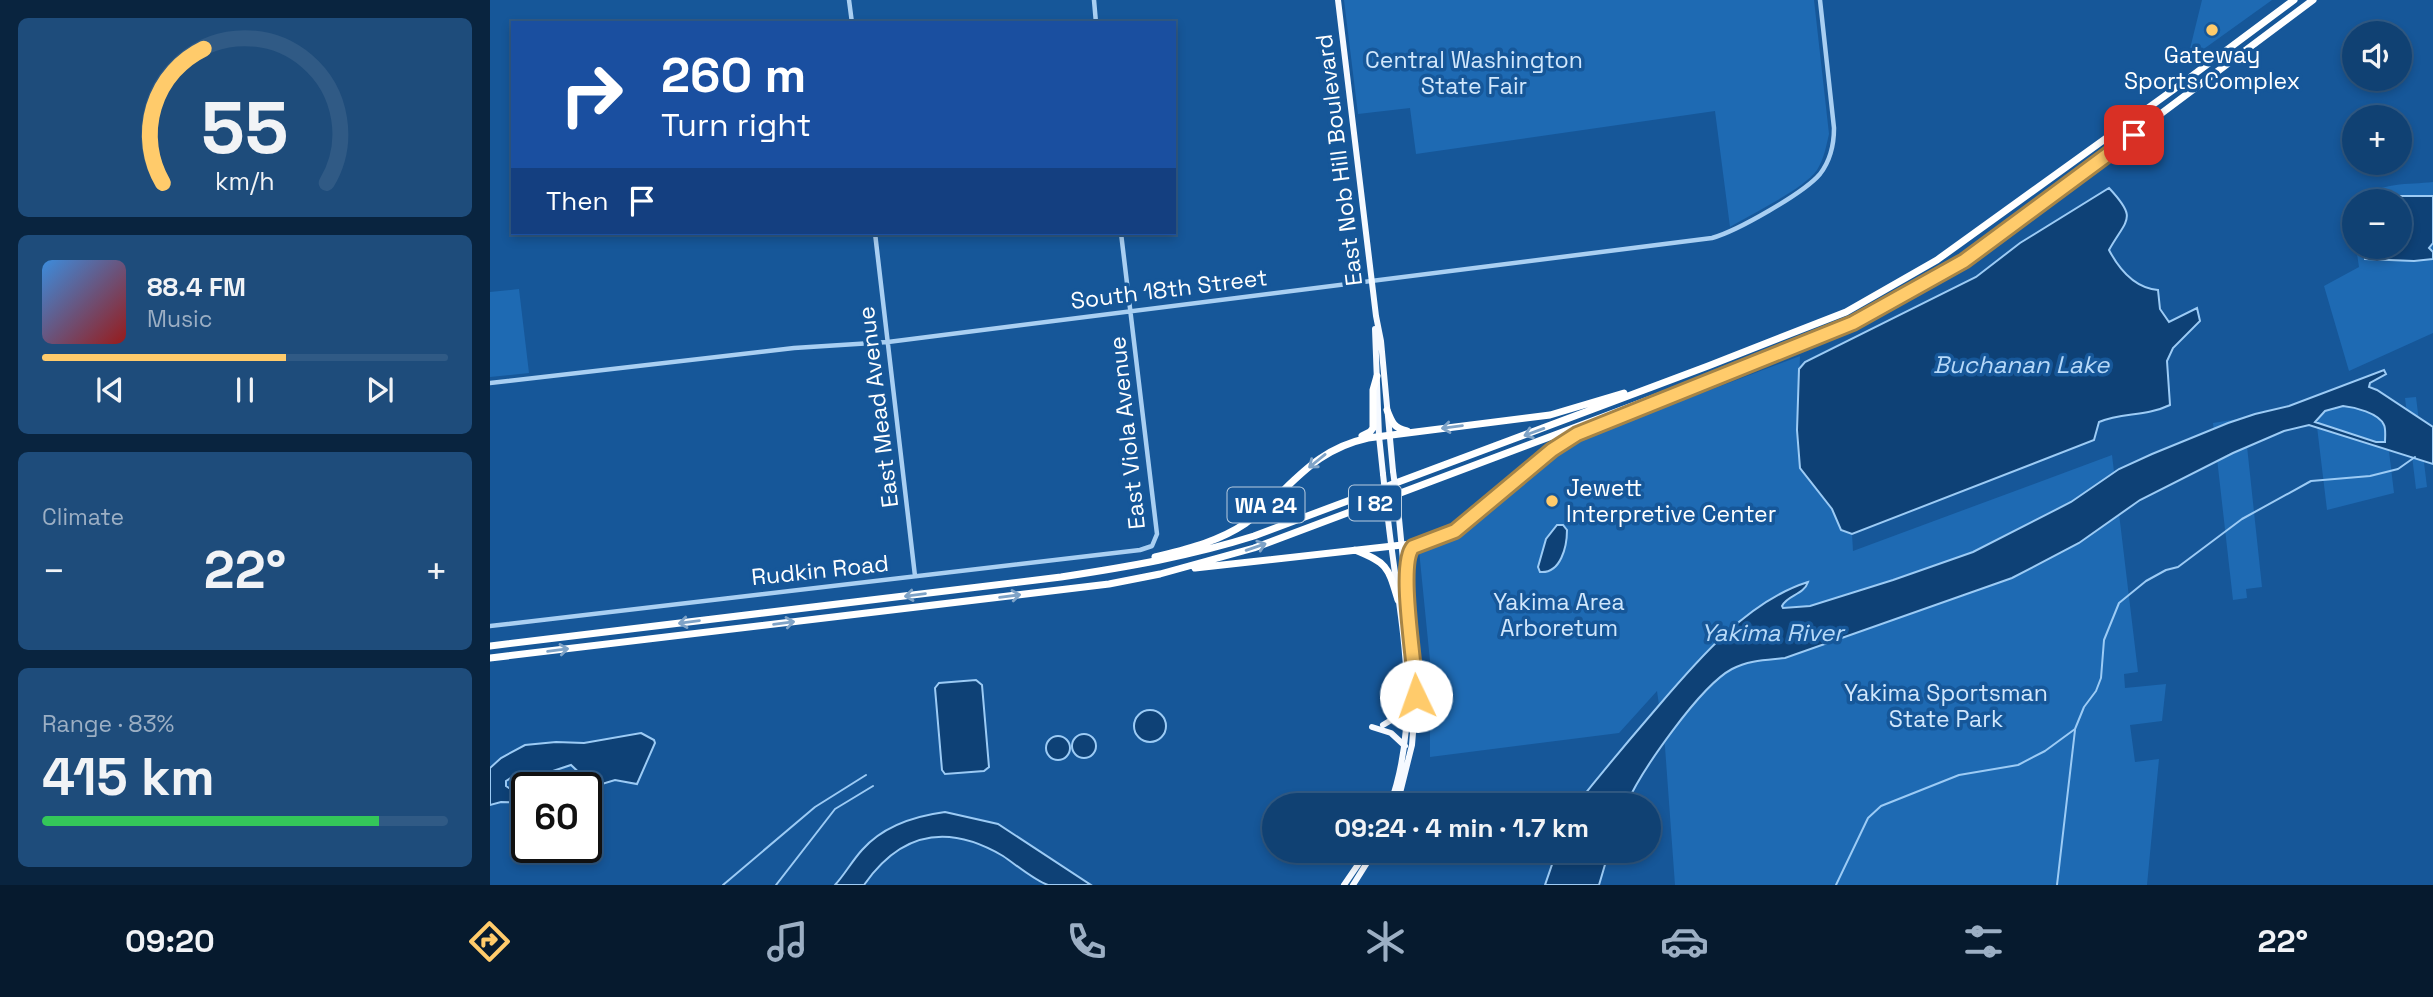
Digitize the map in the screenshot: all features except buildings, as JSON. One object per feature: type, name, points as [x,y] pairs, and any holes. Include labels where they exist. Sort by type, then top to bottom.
[{"type":"highway","name":"I 82","points":[[490,646],[1061,577],[1158,561],[1254,536],[1846,312],[1937,260],[2294,0]]},
{"type":"highway","name":"I 82","points":[[490,658],[1059,590],[1160,574],[1254,548],[1853,323],[1964,261],[2313,0]]},
{"type":"highway","name":"WA 24","points":[[1061,577],[1203,545],[1237,528],[1322,456],[1346,443],[1379,436],[1550,415],[1708,366]]},
{"type":"highway","points":[[1355,550],[1420,543],[1455,531],[1552,450],[1577,434],[1722,374]]},
{"type":"highway","points":[[1346,443],[1373,428],[1373,390],[1377,376]]},
{"type":"highway","points":[[1387,410],[1395,427],[1411,432]]},
{"type":"highway","points":[[1405,573],[1408,552],[1420,543]]},
{"type":"highway","name":"WA 24","points":[[1160,574],[1355,550]]},
{"type":"highway","points":[[1355,550],[1382,562],[1390,572],[1398,600]]},
{"type":"main road","name":"East Nob Hill Boulevard","points":[[1338,0],[1371,282],[1381,341],[1416,675],[1416,722],[1408,768],[1400,793]]},
{"type":"main road","name":"East Nob Hill Boulevard","points":[[1376,316],[1379,436],[1406,650],[1408,698],[1405,746],[1393,793]]},
{"type":"main road","points":[[1383,726],[1401,714],[1408,698]]},
{"type":"main road","points":[[1372,727],[1391,733],[1405,746]]},
{"type":"main road","points":[[1344,885],[1359,863]]},
{"type":"main road","points":[[1353,885],[1367,863]]},
{"type":"street","points":[[849,0],[852,21]]},
{"type":"street","points":[[1094,0],[1096,21]]},
{"type":"street","name":"South 18th Street","points":[[490,383],[782,349],[888,342],[1712,238],[1735,230],[1806,187],[1820,174],[1827,162],[1833,147],[1834,128],[1820,0]]},
{"type":"street","name":"East Mead Avenue","points":[[875,235],[915,576]]},
{"type":"street","name":"East Viola Avenue","points":[[1121,235],[1157,534],[1152,546]]},
{"type":"street","name":"Rudkin Road","points":[[490,626],[1140,550],[1152,546]]},
{"type":"green space","name":"Central Washington State Fair","points":[[1344,0],[1814,0],[1829,134],[1823,157],[1817,170],[1801,185],[1730,227],[1715,111],[1416,154],[1410,108],[1358,114]]},
{"type":"green space","name":"Gateway Sports Complex","points":[[2202,0],[2272,0],[2187,61]]},
{"type":"green space","points":[[2433,182],[2433,333],[2349,371],[2324,286],[2359,267],[2358,259],[2412,259],[2412,189],[2380,189]]},
{"type":"green space","points":[[519,289],[529,373],[490,377],[490,292]]},
{"type":"green space","name":"Yakima Sportsman State Park","points":[[1800,356],[1797,430],[1800,468],[1832,509],[1841,530],[1852,534],[1853,551],[2112,455],[2138,672],[2124,674],[2125,688],[2166,684],[2162,721],[2130,725],[2135,762],[2159,759],[2147,885],[1675,885],[1665,747],[1657,691],[1619,733],[1430,757],[1430,661],[1419,550],[1445,541],[1468,528],[1581,439]]},
{"type":"green space","points":[[2416,397],[2427,487],[2416,489],[2405,398]]},
{"type":"green space","points":[[2383,401],[2394,493],[2327,510],[2315,410]]},
{"type":"green space","points":[[2244,418],[2262,587],[2246,589],[2247,598],[2233,600],[2213,423]]},
{"type":"water","name":"Buchanan Lake","points":[[2109,188],[2124,206],[2127,219],[2109,250],[2118,264],[2142,286],[2158,290],[2160,309],[2169,322],[2197,308],[2200,321],[2173,348],[2167,361],[2170,405],[2099,422],[2094,440],[1852,534],[1841,530],[1832,509],[1800,468],[1797,430],[1799,369],[1805,362],[1976,277],[2020,243]]},
{"type":"water","points":[[2412,196],[2433,196],[2433,243],[2429,248],[2433,252],[2433,259],[2414,261],[2365,259],[2412,259]]},
{"type":"water","name":"Yakima River","points":[[2384,370],[2386,374],[2370,383],[2369,387],[2433,427],[2433,464],[2309,425],[2284,431],[2233,453],[2140,500],[2079,543],[2012,578],[1785,658],[1751,662],[1732,669],[1719,678],[1688,711],[1644,772],[1632,793],[1586,793],[1701,658],[1762,605],[1808,582],[1803,590],[1782,606],[1810,606],[1973,552],[2071,502],[2119,469],[2255,414],[2289,406]],"holes":[[[2343,406],[2366,411],[2384,425],[2385,442],[2376,442],[2315,422],[2325,411]]]},
{"type":"water","points":[[1557,525],[1563,525],[1567,530],[1564,551],[1553,569],[1540,572],[1538,567],[1546,539]]},
{"type":"water","points":[[976,680],[982,685],[989,767],[984,771],[945,774],[942,770],[935,688],[939,683]]},
{"type":"water","points":[[1150,710],[1161,715],[1166,726],[1161,737],[1150,742],[1139,737],[1134,726],[1139,715]]},
{"type":"water","points":[[641,733],[655,743],[637,784],[615,780],[602,784],[602,772],[578,772],[571,765],[550,772],[511,772],[506,786],[511,788],[511,802],[490,805],[490,768],[501,758],[525,745],[584,743]]},
{"type":"water","points":[[1079,734],[1089,734],[1096,741],[1096,751],[1089,758],[1079,758],[1072,751],[1072,741]]},
{"type":"water","points":[[1053,736],[1063,736],[1070,743],[1070,753],[1063,760],[1053,760],[1046,753],[1046,743]]},
{"type":"water","points":[[945,812],[998,824],[1091,885],[1048,885],[982,846],[963,839],[944,837],[926,838],[893,853],[864,885],[835,885],[862,850],[880,834],[911,819]]},
{"type":"water","points":[[1553,863],[1605,863],[1599,885],[1545,885]]},
{"type":"waterway","points":[[1836,885],[1868,818],[1881,806],[1959,775],[2018,765],[2045,751],[2075,729],[2101,678],[2104,640],[2119,603],[2146,581],[2178,567],[2242,519],[2311,481],[2370,476],[2398,469],[2415,457]]},
{"type":"waterway","points":[[2057,885],[2075,730]]},
{"type":"waterway","points":[[723,885],[815,807],[866,775]]},
{"type":"waterway","points":[[776,885],[835,809],[873,786]]},
{"type":"place","name":"Gateway Sports Complex","points":[[2212,30]]},
{"type":"place","name":"Jewett Interpretive Center","points":[[1552,501]]},
{"type":"route","points":[[1416,696],[1405,573],[1408,552],[1413,547],[1455,531],[1552,450],[1577,434],[1853,323],[1964,261],[2134,135]]},
{"type":"park label","name":"Yakima Area Arboretum","points":[[1559,615]]}]
